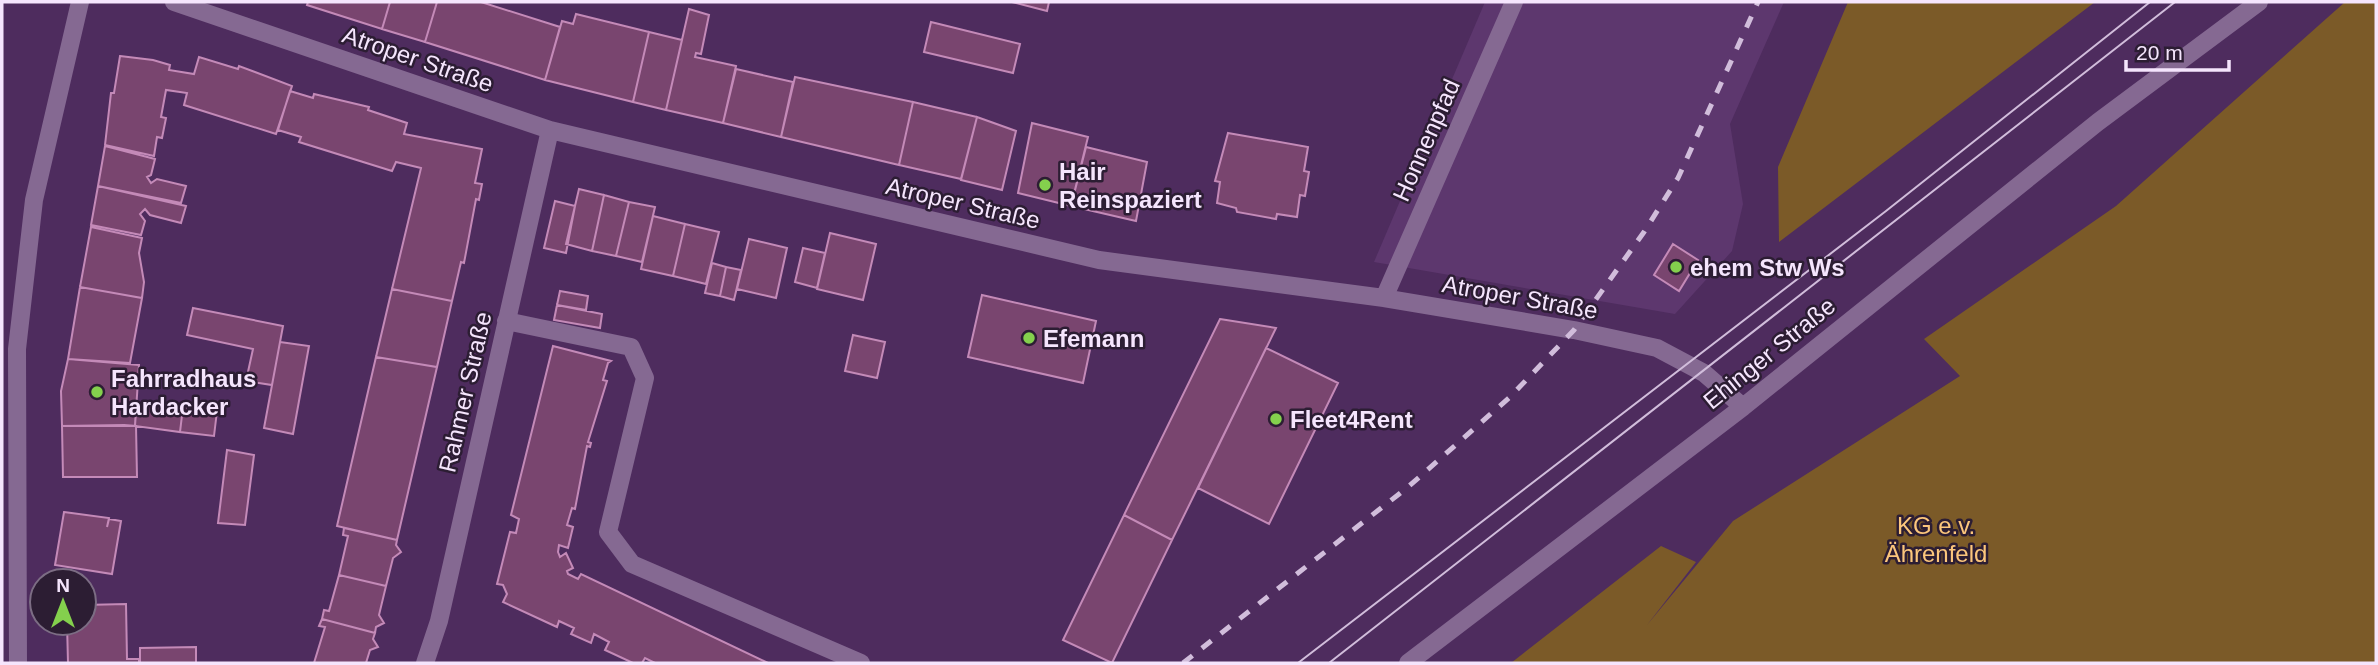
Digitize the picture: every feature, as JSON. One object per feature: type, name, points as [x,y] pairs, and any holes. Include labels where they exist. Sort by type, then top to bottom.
[{"type":"street","points":[[18,663],[10,472],[17,349],[34,200],[80,2]]},
{"type":"street","name":"Atroper Straße","points":[[174,2],[550,130],[1098,260],[1384,298],[1574,330],[1657,348],[1704,373],[1742,407]]},
{"type":"street","name":"Honnenpfad","points":[[1384,298],[1514,2]]},
{"type":"street","name":"Ehinger Straße","points":[[1408,663],[1742,407],[2098,122],[2259,2]]},
{"type":"street","name":"Rahmer Straße","points":[[425,663],[439,621],[550,130]]},
{"type":"street","points":[[506,321],[631,347],[645,378],[608,532],[632,564],[861,663]]},
{"type":"shaded area","points":[[1485,2],[1784,2],[1730,124],[1743,204],[1732,251],[1675,314],[1374,262]]},
{"type":"green space","points":[[1848,2],[2095,2],[1779,242],[1778,167]]},
{"type":"green space","name":"KG e.v. Ährenfeld","points":[[2345,2],[2376,2],[2376,663],[1511,663],[1661,546],[1696,562],[1647,625],[1733,521],[1960,376],[1924,339],[2116,206]]},
{"type":"building","points":[[308,2],[390,2],[382,29],[307,5]]},
{"type":"building","points":[[390,2],[437,2],[425,42],[382,29]]},
{"type":"building","points":[[437,2],[481,2],[560,27],[545,80],[425,42]]},
{"type":"building","points":[[1012,2],[1049,2],[1047,11]]},
{"type":"building","points":[[689,9],[709,15],[701,54],[696,53],[695,57],[736,66],[723,123],[666,110]]},
{"type":"building","points":[[576,14],[649,32],[633,102],[545,80],[562,21],[573,24]]},
{"type":"building","points":[[931,22],[1020,44],[1013,73],[924,52]]},
{"type":"building","points":[[649,32],[682,40],[666,110],[633,102]]},
{"type":"building","points":[[120,56],[153,60],[170,65],[169,70],[194,74],[199,57],[238,69],[239,66],[292,86],[276,134],[184,105],[187,93],[166,90],[161,117],[166,118],[162,138],[157,137],[154,156],[105,145],[111,93],[114,93]]},
{"type":"building","points":[[736,69],[793,82],[781,137],[723,123]]},
{"type":"building","points":[[795,77],[913,102],[899,165],[781,137]]},
{"type":"building","points":[[290,91],[313,98],[314,94],[369,107],[368,110],[407,123],[404,134],[482,149],[475,183],[482,184],[479,200],[476,199],[464,263],[461,262],[452,301],[392,289],[421,168],[396,162],[392,171],[299,142],[301,137],[278,130]]},
{"type":"building","points":[[913,102],[977,117],[961,179],[899,165]]},
{"type":"building","points":[[977,117],[1016,131],[1002,190],[961,180]]},
{"type":"building","points":[[1032,123],[1088,137],[1071,206],[1018,193]]},
{"type":"building","points":[[1228,133],[1308,147],[1304,171],[1309,172],[1305,196],[1300,195],[1297,217],[1277,214],[1276,219],[1237,212],[1236,208],[1217,203],[1220,182],[1215,181]]},
{"type":"building","points":[[105,146],[155,159],[151,175],[147,177],[151,183],[157,179],[186,186],[181,203],[98,186]]},
{"type":"building","points":[[1086,147],[1147,162],[1136,221],[1071,206]]},
{"type":"building","points":[[98,186],[186,206],[181,223],[150,215],[145,209],[140,214],[145,221],[141,235],[91,225]]},
{"type":"building","points":[[579,189],[604,195],[592,251],[566,244]]},
{"type":"building","points":[[604,195],[629,202],[616,256],[592,251]]},
{"type":"building","points":[[555,201],[575,206],[566,253],[544,248]]},
{"type":"building","points":[[629,202],[655,207],[642,262],[616,256]]},
{"type":"building","points":[[653,216],[685,224],[673,276],[641,269]]},
{"type":"building","points":[[685,224],[719,232],[706,284],[673,276]]},
{"type":"building","points":[[91,227],[142,238],[139,253],[144,282],[142,298],[80,287]]},
{"type":"building","points":[[830,233],[876,244],[863,300],[817,289]]},
{"type":"building","points":[[749,239],[787,248],[776,298],[737,289]]},
{"type":"building","name":"ehem Stw Ws","points":[[1673,244],[1698,260],[1679,291],[1654,275]]},
{"type":"building","points":[[803,248],[825,253],[817,288],[795,282]]},
{"type":"building","points":[[712,263],[726,267],[720,296],[705,293]]},
{"type":"building","points":[[726,267],[741,270],[734,300],[720,296]]},
{"type":"building","points":[[80,287],[142,298],[130,363],[68,359]]},
{"type":"building","points":[[392,289],[452,301],[437,367],[376,357]]},
{"type":"building","points":[[560,291],[588,296],[586,310],[557,305]]},
{"type":"building","points":[[982,295],[1096,321],[1083,383],[968,357]]},
{"type":"building","points":[[557,305],[602,314],[600,328],[554,320]]},
{"type":"building","points":[[193,308],[283,326],[272,385],[246,381],[253,349],[187,335]]},
{"type":"building","points":[[1220,319],[1276,328],[1172,540],[1124,515]]},
{"type":"building","points":[[853,335],[885,342],[877,378],[845,371]]},
{"type":"building","points":[[280,342],[309,346],[293,434],[264,428]]},
{"type":"building","points":[[553,346],[611,361],[603,380],[607,381],[588,442],[591,443],[590,447],[587,446],[575,509],[572,508],[567,525],[573,527],[568,548],[559,545],[560,557],[566,553],[573,568],[567,571],[568,574],[578,579],[581,574],[768,663],[655,663],[645,658],[642,663],[633,663],[605,650],[609,642],[594,634],[591,643],[571,634],[574,628],[559,621],[557,627],[503,602],[507,594],[503,585],[497,584],[510,532],[516,533],[519,519],[511,515]]},
{"type":"building","points":[[1266,348],[1338,383],[1269,524],[1198,488]]},
{"type":"building","points":[[376,357],[437,367],[397,540],[337,526]]},
{"type":"building","points":[[68,359],[139,365],[135,426],[62,426],[61,391]]},
{"type":"building","points":[[147,403],[183,407],[180,432],[135,426],[136,406],[146,407]]},
{"type":"building","points":[[183,407],[217,411],[214,436],[180,432]]},
{"type":"building","points":[[62,426],[136,426],[137,477],[63,477]]},
{"type":"building","points":[[227,450],[254,455],[245,525],[218,523]]},
{"type":"building","points":[[64,512],[109,518],[107,527],[109,519],[121,521],[112,574],[98,572],[98,567],[55,565]]},
{"type":"building","points":[[1124,515],[1172,540],[1112,663],[1063,640]]},
{"type":"building","points":[[344,528],[397,540],[396,545],[401,552],[393,558],[386,586],[339,575],[348,536],[343,535]]},
{"type":"building","points":[[339,575],[386,586],[379,615],[384,623],[376,627],[375,633],[322,619],[324,610],[329,611]]},
{"type":"building","points":[[126,604],[127,659],[139,659],[139,663],[68,663],[67,637],[98,637],[98,605]]},
{"type":"building","points":[[322,619],[375,633],[373,639],[378,647],[370,650],[366,663],[314,663],[325,627],[319,626]]},
{"type":"building","points":[[196,647],[196,663],[140,663],[140,648]]},
{"type":"tram line","points":[[1298,663],[1886,211],[2150,2]]},
{"type":"tram line","points":[[1329,663],[2175,2]]},
{"type":"railway","points":[[1183,663],[1408,487],[1510,397],[1574,330],[1644,232],[1678,178],[1758,2]]},
{"type":"place","name":"Hair Reinspaziert","points":[[1045,185]]},
{"type":"place","name":"ehem Stw Ws","points":[[1676,267]]},
{"type":"place","name":"Efemann","points":[[1029,338]]},
{"type":"place","name":"Fahrradhaus Hardacker","points":[[97,392]]},
{"type":"place","name":"Fleet4Rent","points":[[1276,419]]}]
